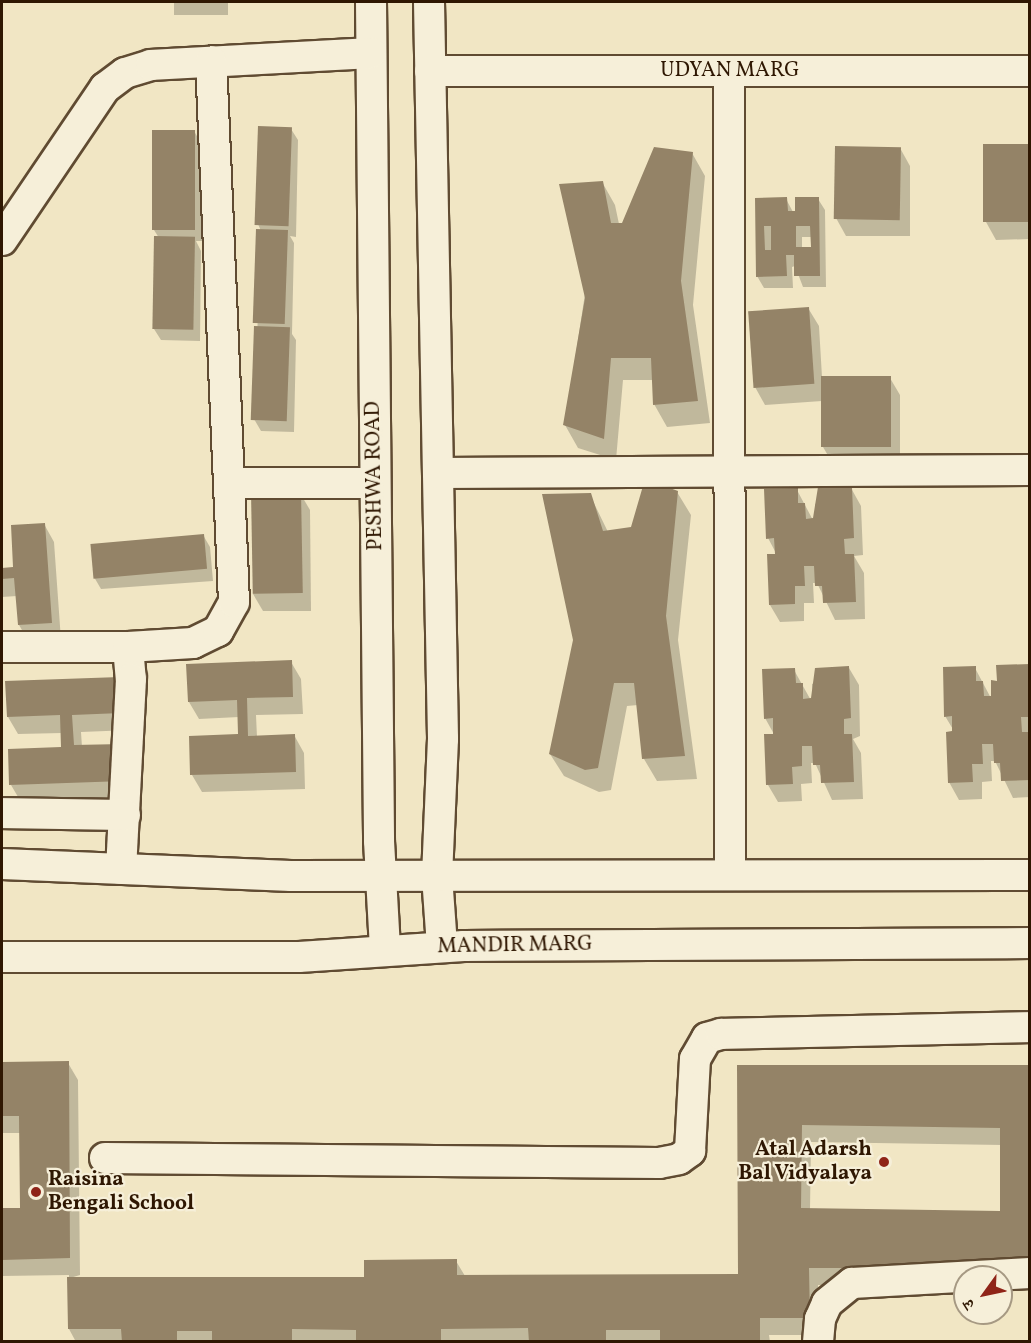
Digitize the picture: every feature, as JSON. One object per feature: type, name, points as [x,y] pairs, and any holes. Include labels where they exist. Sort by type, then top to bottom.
[{"type":"street","name":"PESHWA ROAD","points":[[371,2],[380,876],[385,950]]},
{"type":"street","points":[[429,2],[443,739],[437,876],[442,946]]},
{"type":"street","points":[[2,240],[105,88],[125,73],[151,65],[371,53]]},
{"type":"street","points":[[2,646],[128,647],[193,643],[218,632],[234,602],[211,62]]},
{"type":"street","name":"UDYAN MARG","points":[[430,71],[1029,71]]},
{"type":"street","points":[[729,71],[730,875]]},
{"type":"street","points":[[438,473],[1029,470]]},
{"type":"street","points":[[229,483],[375,483]]},
{"type":"street","points":[[121,869],[131,679],[128,647]]},
{"type":"street","points":[[2,813],[125,815]]},
{"type":"street","points":[[2,864],[380,876],[1029,875]]},
{"type":"street","name":"MANDIR MARG","points":[[2,957],[298,957],[442,946],[1029,943]]},
{"type":"street","points":[[105,1158],[658,1162],[679,1159],[690,1151],[695,1059],[707,1038],[721,1034],[1029,1027]]},
{"type":"street","points":[[818,1341],[820,1319],[827,1303],[852,1283],[1029,1273]]},
{"type":"building","points":[[258,126],[292,127],[289,226],[255,225]]},
{"type":"building","points":[[152,130],[195,130],[195,230],[152,230]]},
{"type":"building","points":[[983,144],[1030,144],[1030,222],[983,222]]},
{"type":"building","points":[[835,146],[901,147],[900,220],[834,219]]},
{"type":"building","points":[[654,147],[693,152],[681,281],[698,401],[653,405],[651,358],[611,358],[604,439],[563,425],[585,298],[559,184],[603,181],[611,223],[622,223]]},
{"type":"building","points":[[787,197],[788,211],[795,211],[795,197],[819,197],[820,276],[794,276],[794,255],[786,255],[787,276],[756,277],[755,198]],"holes":[[[764,226],[771,226],[771,250],[765,250]],[[796,226],[810,226],[811,247],[796,247]]]},
{"type":"building","points":[[256,229],[288,230],[285,324],[253,323]]},
{"type":"building","points":[[154,236],[195,237],[193,330],[152,329]]},
{"type":"building","points":[[809,307],[814,384],[754,388],[748,311]]},
{"type":"building","points":[[254,326],[290,327],[287,421],[251,420]]},
{"type":"building","points":[[821,376],[891,376],[891,447],[821,447]]},
{"type":"building","points":[[645,479],[678,491],[666,616],[685,756],[642,759],[634,683],[614,683],[598,768],[585,770],[549,754],[573,640],[542,494],[591,493],[603,531],[631,527]]},
{"type":"building","points":[[818,487],[852,487],[854,538],[844,539],[845,554],[854,554],[856,602],[823,603],[822,586],[815,586],[814,566],[804,566],[805,586],[795,586],[795,604],[769,605],[767,554],[775,554],[774,538],[766,539],[764,489],[798,488],[798,503],[805,503],[806,519],[813,518]]},
{"type":"building","points":[[301,491],[303,593],[253,594],[251,492]]},
{"type":"building","points":[[45,523],[52,623],[18,625],[14,578],[2,579],[2,568],[13,567],[11,525]]},
{"type":"building","points":[[204,534],[207,569],[93,579],[90,544]]},
{"type":"building","points":[[292,660],[293,697],[247,698],[248,736],[295,734],[296,772],[190,775],[189,736],[238,734],[237,700],[188,702],[186,664]]},
{"type":"building","points":[[1030,664],[1030,717],[1021,717],[1022,732],[1030,732],[1030,780],[1001,781],[1000,763],[994,763],[993,744],[982,744],[983,764],[972,764],[973,782],[948,783],[946,732],[952,731],[952,716],[944,717],[943,667],[976,666],[976,681],[983,681],[984,696],[991,696],[991,680],[997,681],[996,665]]},
{"type":"building","points":[[849,666],[851,718],[844,719],[844,734],[852,734],[854,782],[821,783],[820,765],[813,765],[812,746],[802,746],[802,766],[792,767],[793,784],[766,785],[764,734],[773,734],[773,718],[764,719],[762,669],[795,668],[796,683],[803,683],[803,699],[811,698],[815,668]]},
{"type":"building","points":[[120,677],[121,713],[72,715],[74,745],[123,744],[124,781],[9,785],[8,749],[61,747],[60,715],[7,717],[5,681]]},
{"type":"building","points":[[69,1061],[70,1258],[2,1260],[2,1208],[20,1208],[19,1116],[2,1116],[2,1062]]},
{"type":"building","name":"Atal Adarsh Bal Vidyalaya","points":[[737,1065],[1030,1065],[1030,1268],[1013,1268],[1013,1265],[953,1265],[953,1268],[809,1268],[810,1318],[760,1318],[760,1342],[660,1342],[660,1330],[606,1330],[606,1342],[529,1342],[528,1328],[441,1329],[441,1342],[356,1342],[356,1330],[292,1329],[292,1342],[212,1342],[212,1331],[177,1331],[177,1342],[122,1342],[121,1329],[68,1329],[67,1277],[364,1277],[364,1260],[457,1259],[457,1275],[738,1274]],"holes":[[[802,1125],[1000,1128],[1000,1211],[801,1208]]]},
{"type":"place","name":"Atal Adarsh Bal Vidyalaya","points":[[884,1162]]},
{"type":"place","name":"Raisina Bengali School","points":[[36,1192]]}]
